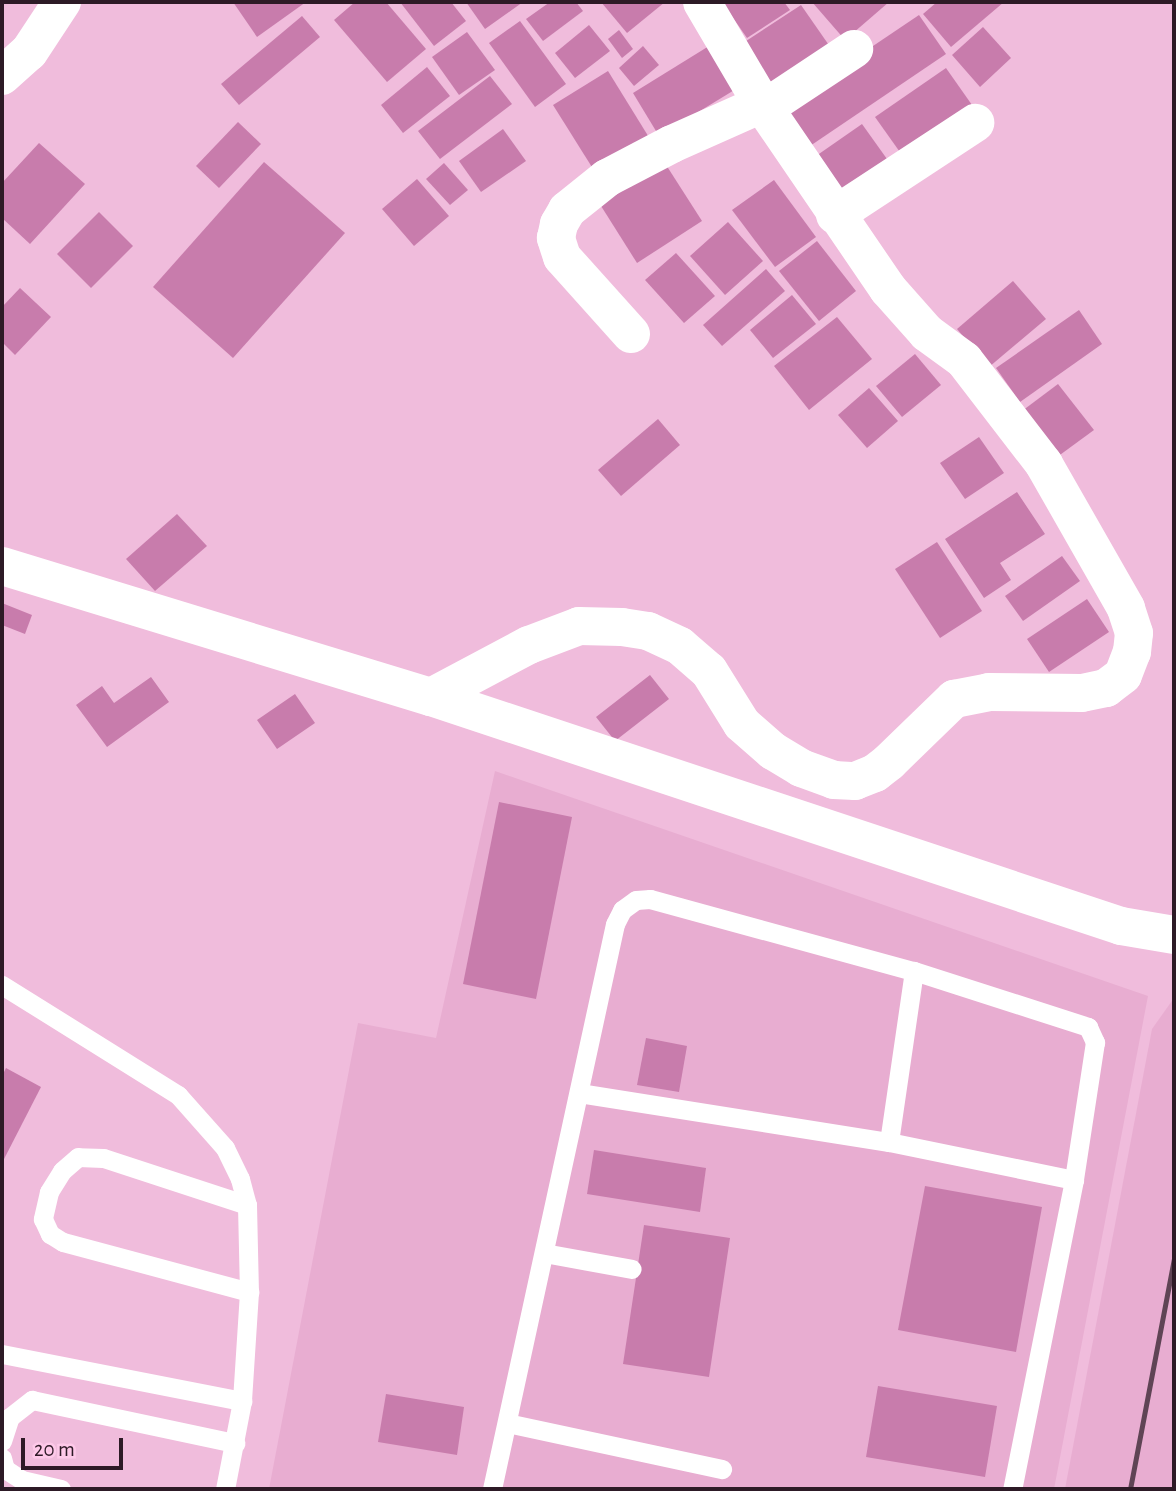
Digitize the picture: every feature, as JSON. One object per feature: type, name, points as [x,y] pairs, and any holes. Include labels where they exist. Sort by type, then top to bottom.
[{"type":"street","points":[[2,76],[29,52],[62,2]]},
{"type":"street","points":[[431,697],[530,645],[579,626],[648,631],[680,646],[709,671],[742,724],[773,751],[801,768],[834,780],[855,782],[875,773],[889,762],[954,699],[989,692],[1082,693],[1106,688],[1123,675],[1132,652],[1134,633],[1126,608],[1044,464],[964,360],[927,333],[888,289],[763,106],[702,2]]},
{"type":"street","points":[[631,334],[562,257],[556,238],[559,224],[567,210],[607,178],[672,144],[763,106],[854,49]]},
{"type":"street","points":[[835,215],[975,123]]},
{"type":"street","points":[[2,566],[431,697],[1121,926],[1174,935]]},
{"type":"lane","points":[[492,1489],[615,924],[622,910],[636,900],[650,899],[914,971],[1088,1027],[1096,1042],[1074,1180],[1012,1489]]},
{"type":"lane","points":[[889,1142],[914,971]]},
{"type":"lane","points":[[2,985],[178,1095],[225,1148],[240,1179],[247,1205],[249,1292],[242,1401],[225,1489]]},
{"type":"lane","points":[[579,1094],[889,1142],[1074,1180]]},
{"type":"lane","points":[[247,1205],[103,1158],[78,1157],[62,1171],[49,1192],[43,1219],[50,1234],[63,1242],[249,1292]]},
{"type":"lane","points":[[544,1253],[632,1269]]},
{"type":"lane","points":[[2,1354],[242,1401]]},
{"type":"lane","points":[[2,1441],[10,1417],[32,1400],[235,1443]]},
{"type":"lane","points":[[507,1423],[722,1469]]},
{"type":"lane","points":[[2,1458],[5,1469],[22,1480],[61,1489]]},
{"type":"shaded area","points":[[495,771],[1148,996],[1054,1489],[269,1489],[358,1023],[436,1038]]},
{"type":"shaded area","points":[[1174,998],[1174,1489],[1065,1489],[1152,1029]]},
{"type":"building","points":[[233,2],[306,2],[257,37]]},
{"type":"building","points":[[355,2],[386,2],[426,49],[387,82],[334,20]]},
{"type":"building","points":[[400,2],[451,2],[466,21],[434,46]]},
{"type":"building","points":[[466,2],[523,2],[485,29]]},
{"type":"building","points":[[550,2],[576,2],[583,11],[543,41],[526,19]]},
{"type":"building","points":[[601,2],[665,2],[627,33]]},
{"type":"building","points":[[722,2],[784,2],[790,10],[747,38]]},
{"type":"building","points":[[812,2],[889,2],[845,40]]},
{"type":"building","points":[[937,2],[1004,2],[951,47],[923,14]]},
{"type":"building","points":[[801,5],[833,51],[771,92],[740,45]]},
{"type":"building","points":[[919,15],[946,54],[810,146],[784,106]]},
{"type":"building","points":[[302,16],[320,37],[239,105],[221,84]]},
{"type":"building","points":[[520,21],[566,84],[535,107],[489,43]]},
{"type":"building","points":[[589,25],[610,51],[575,78],[555,53]]},
{"type":"building","points":[[983,27],[1011,58],[980,87],[952,55]]},
{"type":"building","points":[[619,30],[633,49],[622,58],[608,39]]},
{"type":"building","points":[[467,32],[495,70],[459,95],[432,57]]},
{"type":"building","points":[[643,46],[659,65],[634,86],[619,68]]},
{"type":"building","points":[[709,46],[736,89],[659,136],[633,93]]},
{"type":"building","points":[[427,67],[450,96],[403,133],[381,105]]},
{"type":"building","points":[[946,68],[972,105],[902,155],[875,117]]},
{"type":"building","points":[[608,71],[650,139],[595,172],[553,105]]},
{"type":"building","points":[[490,76],[512,104],[440,159],[418,131]]},
{"type":"building","points":[[238,122],[261,144],[219,188],[196,166]]},
{"type":"building","points":[[862,124],[892,166],[846,198],[816,156]]},
{"type":"building","points":[[503,129],[526,161],[481,192],[459,161]]},
{"type":"building","points":[[39,143],[85,184],[30,244],[2,218],[2,183]]},
{"type":"building","points":[[661,157],[702,221],[637,263],[596,198]]},
{"type":"building","points":[[264,162],[345,233],[233,358],[153,287]]},
{"type":"building","points":[[444,163],[468,190],[450,205],[426,179]]},
{"type":"building","points":[[417,179],[449,216],[414,246],[382,209]]},
{"type":"building","points":[[774,180],[816,237],[775,267],[732,210]]},
{"type":"building","points":[[99,212],[133,246],[91,288],[57,254]]},
{"type":"building","points":[[728,222],[763,261],[725,295],[690,256]]},
{"type":"building","points":[[817,241],[856,291],[819,321],[779,271]]},
{"type":"building","points":[[676,253],[715,296],[684,323],[645,280]]},
{"type":"building","points":[[766,269],[785,291],[722,346],[703,325]]},
{"type":"building","points":[[1013,281],[1046,319],[989,367],[957,329]]},
{"type":"building","points":[[20,288],[51,317],[15,355],[2,342],[2,307]]},
{"type":"building","points":[[792,295],[816,324],[773,358],[750,330]]},
{"type":"building","points":[[1079,310],[1102,344],[1020,402],[996,368]]},
{"type":"building","points":[[837,317],[872,359],[809,410],[774,366]]},
{"type":"building","points":[[915,354],[941,385],[902,417],[876,386]]},
{"type":"building","points":[[1058,384],[1094,430],[1053,460],[1018,414]]},
{"type":"building","points":[[869,388],[898,421],[867,448],[838,415]]},
{"type":"building","points":[[658,419],[680,445],[621,496],[598,470]]},
{"type":"building","points":[[979,437],[1004,473],[965,499],[940,463]]},
{"type":"building","points":[[1017,492],[1045,534],[1000,563],[1011,580],[984,598],[945,539]]},
{"type":"building","points":[[177,514],[207,546],[155,591],[126,559]]},
{"type":"building","points":[[937,542],[982,611],[940,638],[895,569]]},
{"type":"building","points":[[1062,556],[1080,581],[1023,621],[1005,596]]},
{"type":"building","points":[[1087,599],[1109,632],[1049,672],[1027,639]]},
{"type":"building","points":[[2,603],[32,615],[25,634],[2,625]]},
{"type":"building","points":[[650,675],[669,699],[615,741],[596,717]]},
{"type":"building","points":[[151,677],[169,702],[107,747],[76,705],[102,686],[114,703]]},
{"type":"building","points":[[295,694],[315,723],[277,749],[257,720]]},
{"type":"building","points":[[499,802],[572,817],[536,999],[463,984]]},
{"type":"building","points":[[646,1038],[687,1046],[679,1092],[637,1085]]},
{"type":"building","points":[[6,1068],[41,1087],[2,1163],[2,1076]]},
{"type":"building","points":[[594,1150],[706,1168],[700,1212],[587,1194]]},
{"type":"building","points":[[925,1186],[1042,1207],[1016,1352],[898,1330]]},
{"type":"building","points":[[644,1225],[730,1238],[709,1377],[623,1364]]},
{"type":"building","points":[[878,1386],[997,1406],[985,1477],[866,1457]]},
{"type":"building","points":[[386,1394],[464,1407],[457,1455],[378,1442]]},
{"type":"railway","points":[[1130,1489],[1174,1259]]}]
